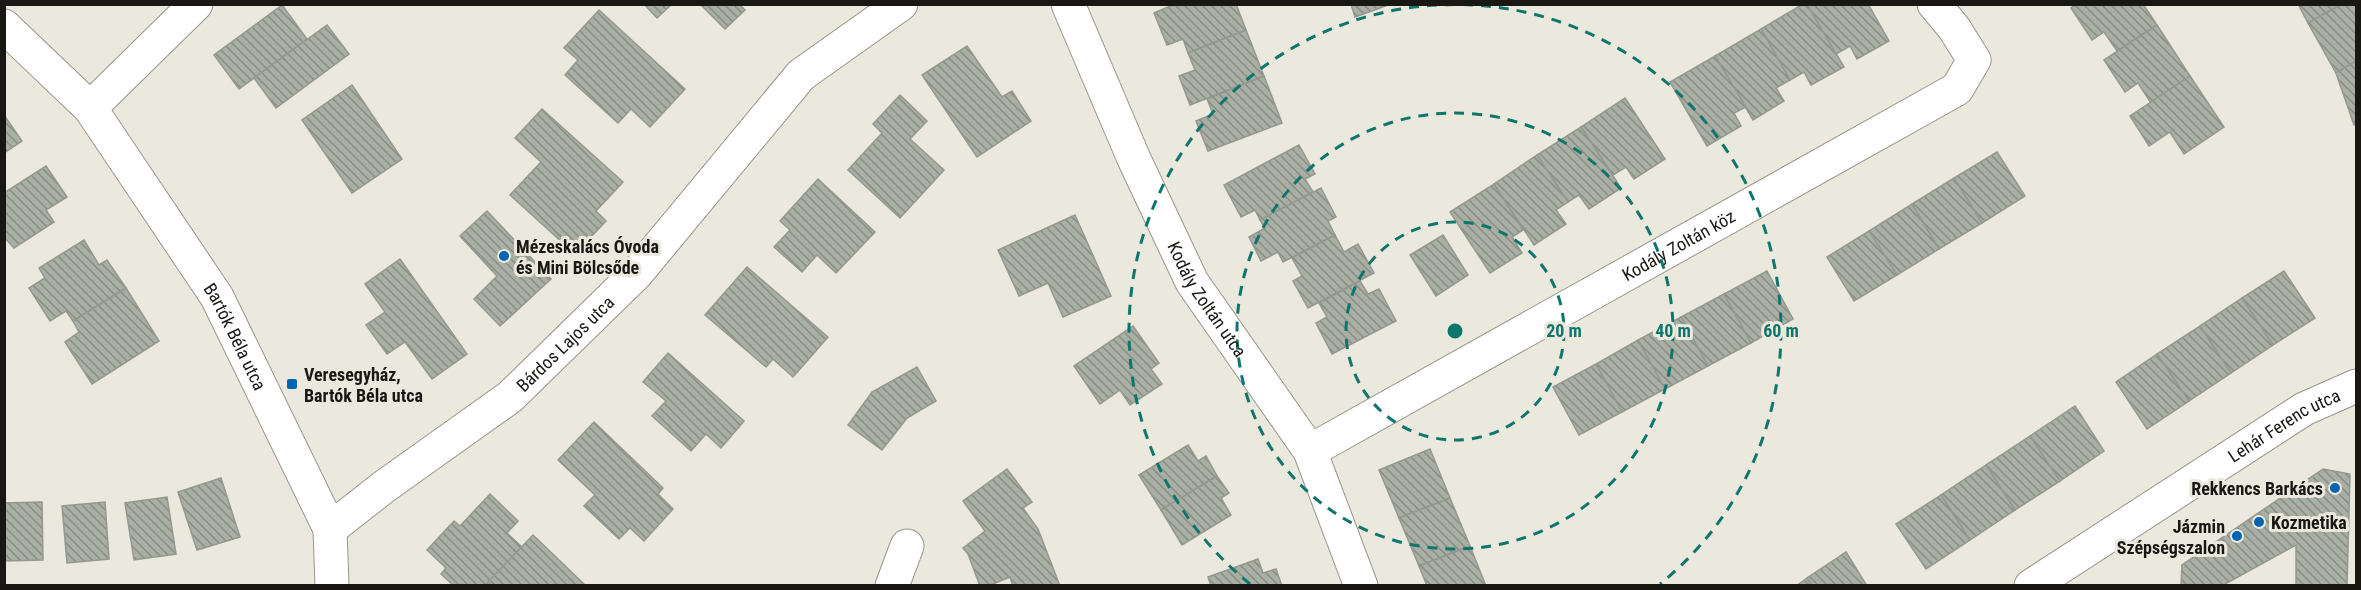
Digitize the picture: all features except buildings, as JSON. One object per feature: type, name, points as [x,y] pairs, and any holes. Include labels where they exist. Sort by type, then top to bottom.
[{"type":"street","points":[[90,108],[196,4]]},
{"type":"street","name":"Bárdos Lajos utca","points":[[330,529],[385,486],[510,396],[636,274],[801,75],[901,4]]},
{"type":"street","name":"Kodály Zoltán utca","points":[[1068,4],[1134,159],[1192,282],[1310,451],[1361,585]]},
{"type":"street","name":"Kodály Zoltán köz","points":[[1310,451],[1957,89],[1974,60],[1954,28],[1934,4]]},
{"type":"street","name":"Bartók Béla utca","points":[[4,26],[90,108],[217,297],[330,529],[332,585]]},
{"type":"street","name":"Lehár Ferenc utca","points":[[2031,585],[2304,409],[2356,386]]},
{"type":"street","points":[[892,585],[907,546]]},
{"type":"place","name":"Mézeskalács Óvoda és Mini Bölcsőde","points":[[504,256]]},
{"type":"place","name":"Veresegyház, Bartók Béla utca","points":[[292,384]]},
{"type":"place","name":"Rekkencs Barkács","points":[[2335,488]]},
{"type":"place","name":"Kozmetika","points":[[2259,522]]},
{"type":"place","name":"Jázmin Szépségszalon","points":[[2237,536]]}]
